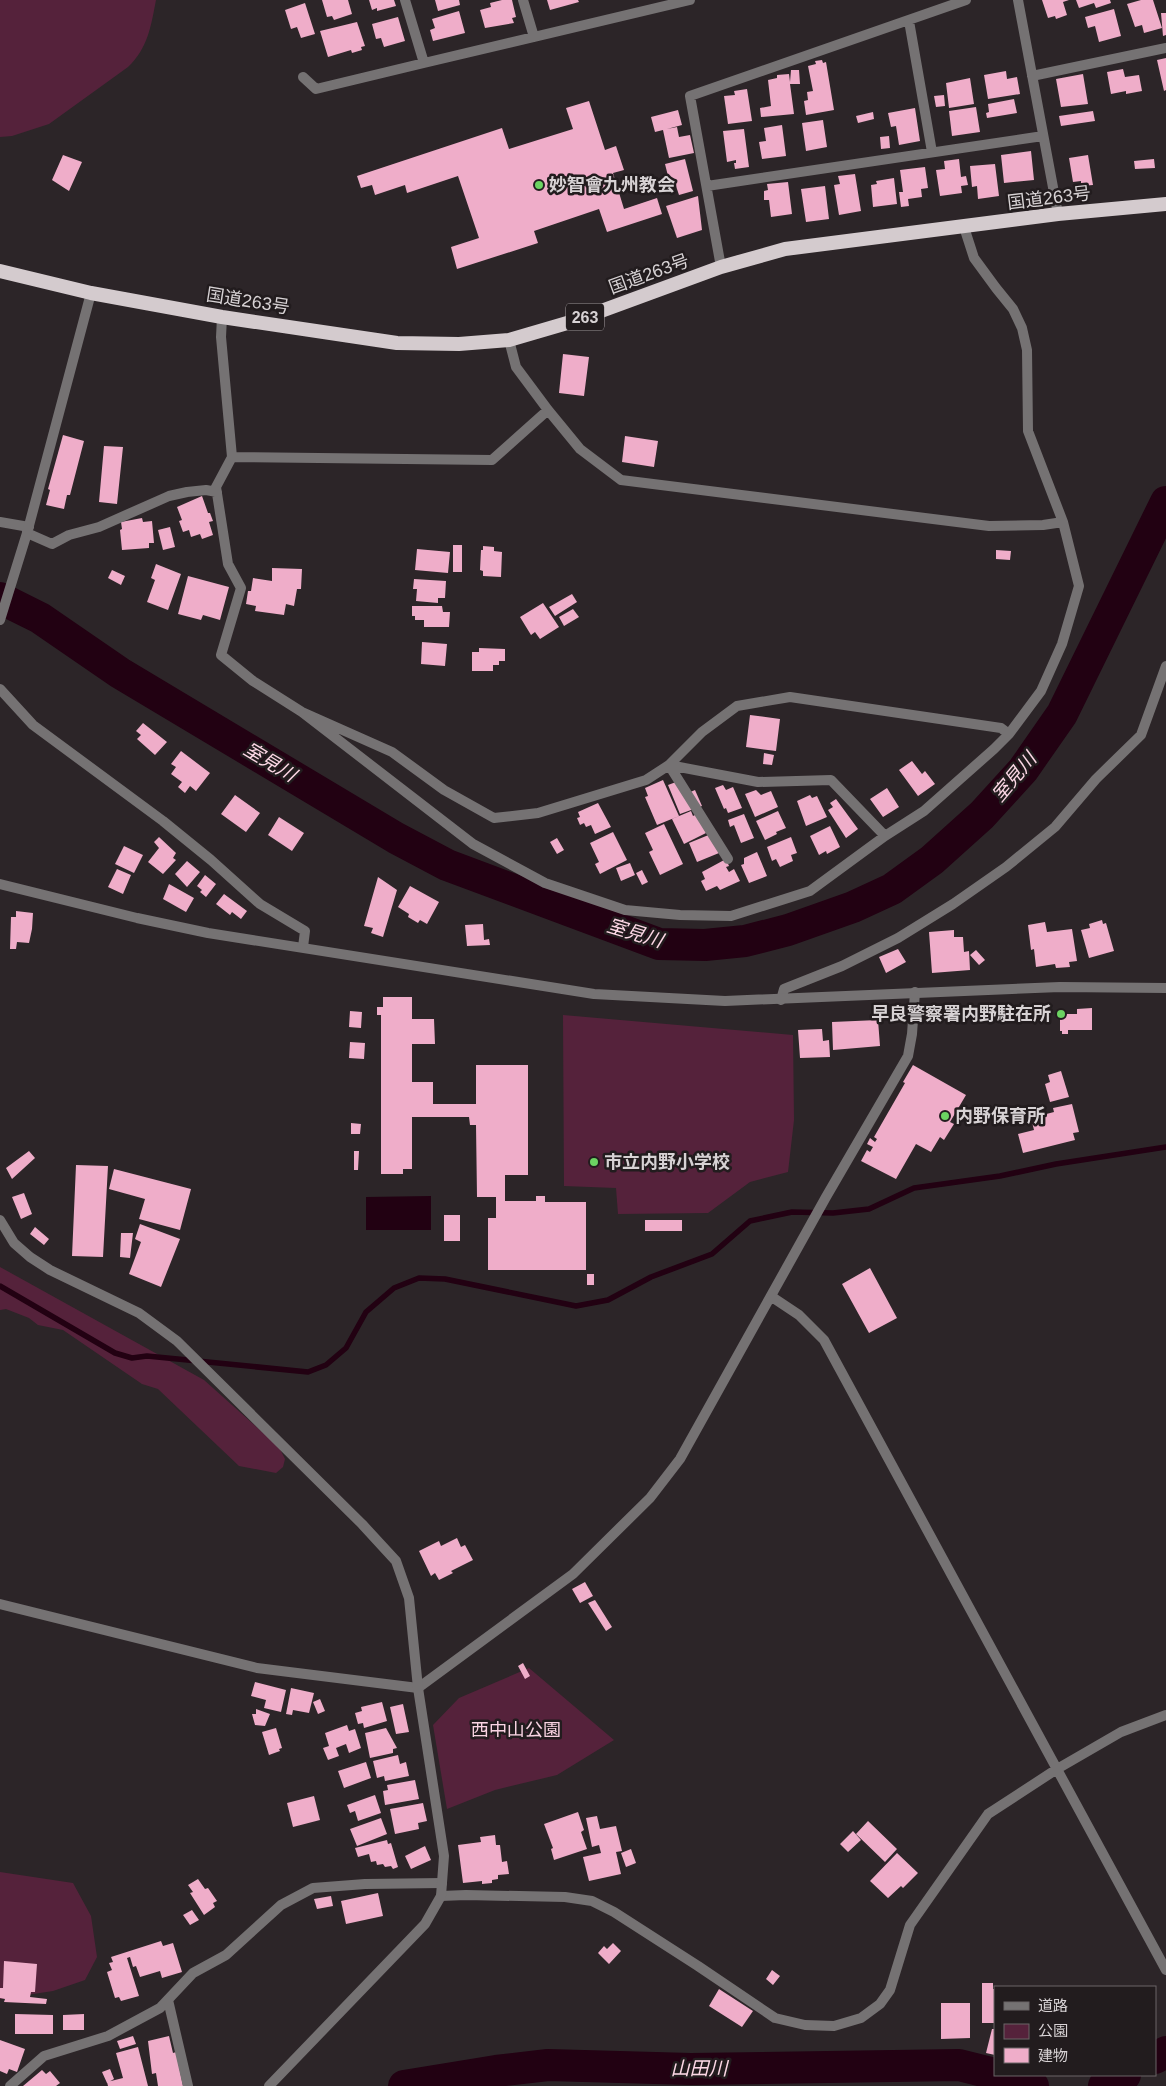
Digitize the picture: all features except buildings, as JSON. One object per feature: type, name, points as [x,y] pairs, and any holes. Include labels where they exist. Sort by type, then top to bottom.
[{"type":"highway","name":"国道263号","points":[[0,271],[91,292],[222,317],[397,343],[459,344],[510,340],[574,321],[721,267],[786,249],[964,228],[1058,214],[1166,204]]},
{"type":"street","points":[[405,0],[424,63]]},
{"type":"street","points":[[524,0],[534,37]]},
{"type":"street","points":[[303,77],[316,89],[534,37],[648,5],[690,0]]},
{"type":"street","points":[[721,267],[690,96],[966,0]]},
{"type":"street","points":[[1018,0],[1058,214]]},
{"type":"street","points":[[909,21],[932,152]]},
{"type":"street","points":[[1032,76],[1166,48]]},
{"type":"street","points":[[707,186],[1043,136]]},
{"type":"street","points":[[222,317],[221,337],[232,457],[216,487],[228,564],[241,588],[221,655],[253,681],[302,712],[473,844],[545,883],[625,910],[680,915],[731,916],[810,891],[885,836],[924,811],[994,750],[1009,734],[1041,691],[1062,644],[1079,586],[1063,522],[1028,431],[1027,350],[1022,328],[1013,309],[974,258],[964,228]]},
{"type":"street","points":[[0,620],[28,530],[91,292]]},
{"type":"street","points":[[510,340],[516,367],[548,410],[580,449],[621,480],[989,526],[1043,525],[1063,522]]},
{"type":"street","points":[[232,457],[492,460],[548,410]]},
{"type":"street","points":[[0,522],[28,530],[52,544],[68,535],[99,527],[169,496],[206,490],[217,492]]},
{"type":"street","points":[[782,1000],[784,989],[842,966],[898,938],[953,904],[1006,867],[1055,826],[1096,779],[1141,735],[1166,666]]},
{"type":"street","points":[[0,690],[34,725],[163,821],[212,860],[260,904],[305,931],[303,947]]},
{"type":"street","points":[[302,712],[392,752],[444,790],[494,818],[546,810],[646,780],[669,765],[702,732],[737,706],[790,697],[1001,728],[1009,734]]},
{"type":"street","points":[[669,765],[758,782],[831,780],[885,836]]},
{"type":"street","points":[[669,765],[728,859]]},
{"type":"street","points":[[0,884],[208,933],[594,994],[725,1001],[1060,987],[1166,988]]},
{"type":"street","points":[[0,1604],[257,1668],[418,1688],[573,1574],[650,1498],[680,1459],[772,1297],[826,1196],[908,1056],[912,1034],[915,992]]},
{"type":"street","points":[[0,1220],[14,1243],[30,1257],[50,1270],[126,1305],[177,1341],[219,1380],[362,1524],[396,1561],[409,1598],[418,1688],[444,1856],[441,1896],[425,1924],[269,2086]]},
{"type":"street","points":[[772,1297],[799,1315],[824,1340],[1166,1970]]},
{"type":"street","points":[[441,1896],[565,1897],[592,1901],[614,1912],[698,1966],[774,2018],[805,2025],[834,2026],[860,2018],[880,2004],[890,1990],[910,1926],[988,1814],[1057,1769],[1121,1732],[1166,1714]]},
{"type":"street","points":[[10,2086],[44,2056],[108,2036],[160,2008],[194,1973],[226,1955],[281,1905],[313,1888],[365,1884],[442,1883]]},
{"type":"street","points":[[168,2000],[188,2086]]},
{"type":"green space","points":[[0,0],[156,0],[148,36],[135,60],[128,67],[49,124],[12,136],[0,137]]},
{"type":"green space","points":[[563,1015],[793,1035],[794,1120],[788,1172],[750,1182],[708,1213],[618,1214],[616,1188],[564,1186]]},
{"type":"green space","points":[[0,1267],[204,1380],[279,1447],[285,1459],[283,1467],[276,1473],[239,1466],[158,1389],[142,1384],[63,1330],[38,1325],[29,1318],[6,1309],[0,1310]]},
{"type":"green space","name":"西中山公園","points":[[529,1668],[614,1740],[557,1775],[495,1790],[447,1809],[433,1725],[459,1698]]},
{"type":"green space","points":[[0,1872],[73,1883],[91,1916],[97,1957],[85,1980],[53,1991],[0,1999]]},
{"type":"shaded area","points":[[431,1196],[431,1230],[366,1230],[366,1197]]},
{"type":"waterway","name":"室見川","points":[[0,598],[40,618],[120,673],[396,838],[447,865],[659,944],[705,945],[745,941],[788,930],[853,907],[892,889],[932,860],[982,815],[1023,770],[1062,714],[1166,502]]},
{"type":"waterway","points":[[0,1286],[115,1353],[132,1358],[147,1356],[308,1372],[326,1365],[346,1348],[366,1312],[394,1288],[419,1278],[445,1279],[576,1306],[608,1300],[651,1277],[712,1254],[750,1221],[792,1212],[833,1213],[869,1209],[914,1188],[1000,1176],[1056,1164],[1166,1147]]},
{"type":"waterway","name":"山田川","points":[[1156,2057],[1166,2052]]},
{"type":"waterway","name":"山田川","points":[[404,2086],[496,2071],[548,2065],[691,2069],[959,2065],[994,2074]]},
{"type":"waterway","name":"山田川","points":[[1000,2076],[1033,2086]]},
{"type":"waterway","name":"山田川","points":[[1104,2086],[1123,2076]]},
{"type":"place","name":"妙智會九州教会","points":[[539,185]]},
{"type":"place","name":"早良警察署内野駐在所","points":[[1061,1014]]},
{"type":"place","name":"内野保育所","points":[[945,1116]]},
{"type":"place","name":"市立内野小学校","points":[[594,1162]]}]
